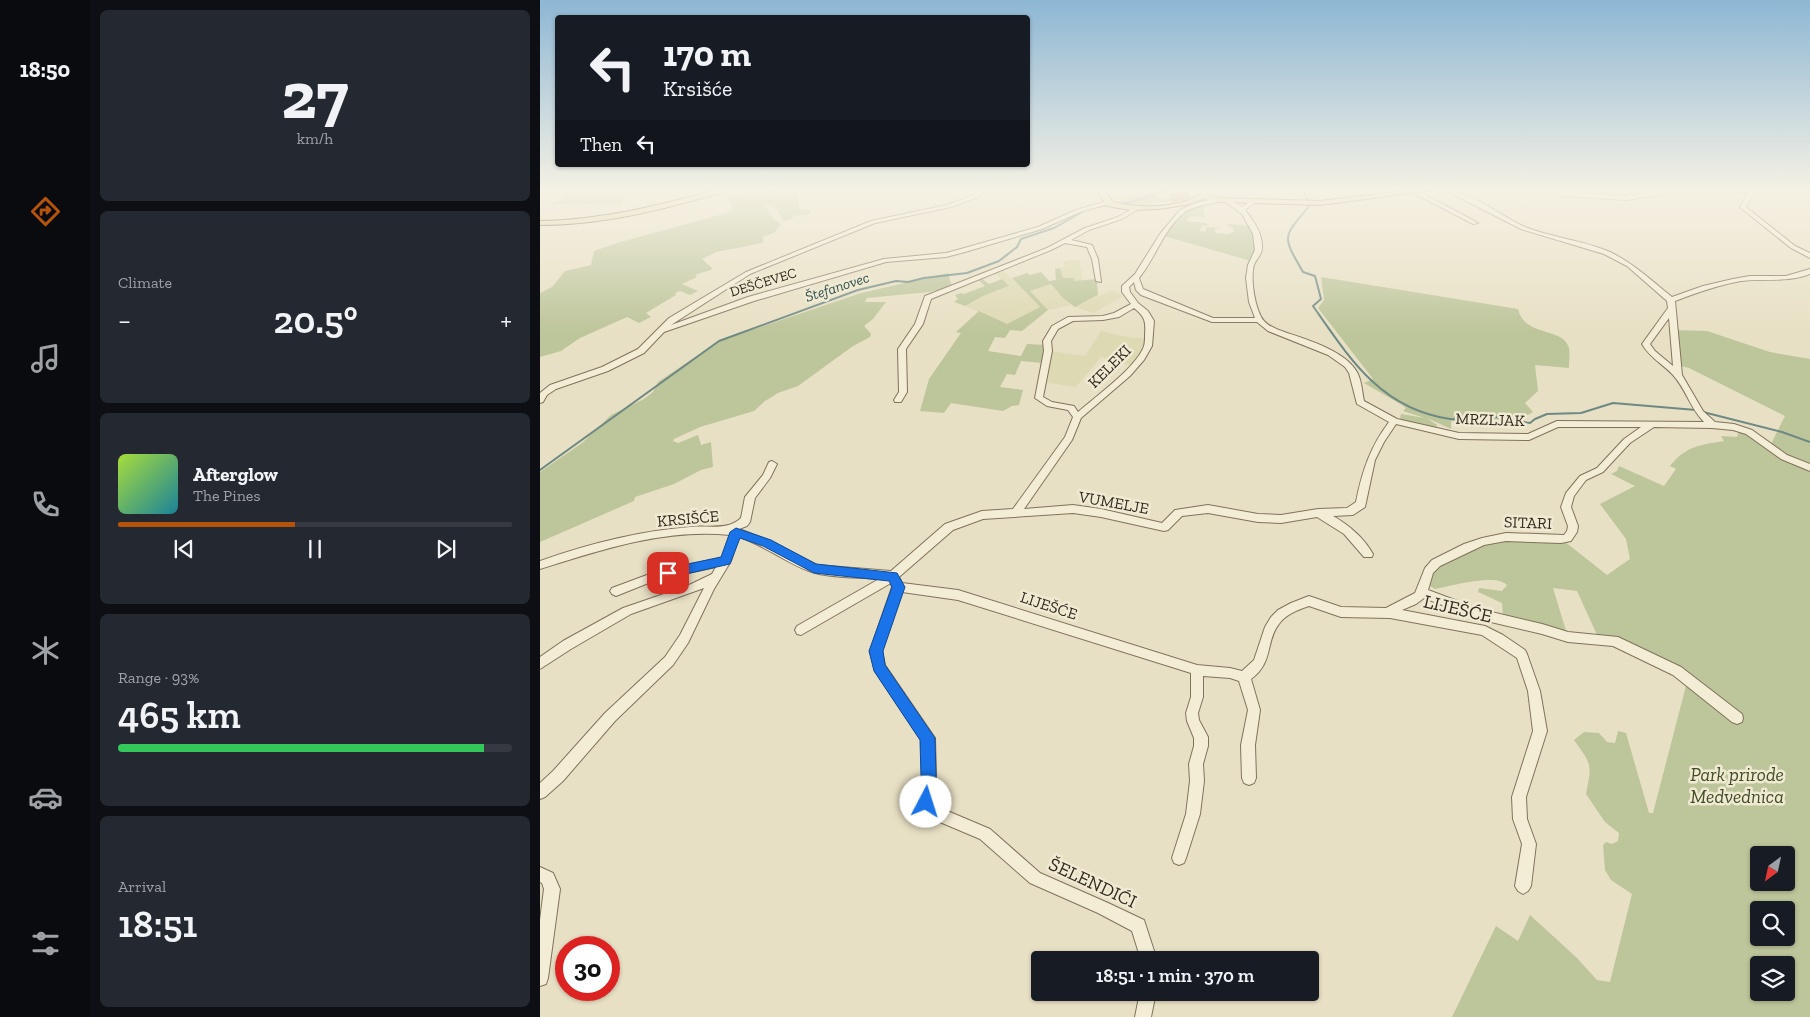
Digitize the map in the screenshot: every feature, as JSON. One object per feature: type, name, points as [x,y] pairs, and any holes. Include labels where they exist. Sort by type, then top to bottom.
[{"type":"street","points":[[663,330],[672,320],[739,278],[763,266],[834,237]]},
{"type":"street","name":"DEŠČEVEC","points":[[541,394],[553,387],[630,358],[641,351],[663,330],[750,299],[886,260],[946,255],[1008,237]]},
{"type":"street","points":[[898,400],[903,392],[902,349],[919,324],[928,298],[1049,249],[1070,237]]},
{"type":"street","points":[[1161,237],[1136,278],[1140,290],[1206,319],[1260,320],[1249,287],[1251,265],[1259,249],[1258,237]]},
{"type":"street","points":[[1554,237],[1606,253],[1629,265],[1671,305],[1678,375]]},
{"type":"street","points":[[1785,238],[1810,247]]},
{"type":"street","points":[[1785,238],[1793,246],[1810,256]]},
{"type":"street","points":[[1063,241],[1090,246],[1095,259],[1098,281]]},
{"type":"street","points":[[1712,425],[1698,409],[1670,365],[1649,351],[1646,344],[1652,334],[1663,323],[1671,305],[1689,293],[1741,279],[1800,276],[1810,271]]},
{"type":"street","name":"KELEKI","points":[[1077,417],[1127,374],[1148,346],[1150,321],[1145,313],[1135,305],[1124,288],[1136,278]]},
{"type":"street","points":[[801,630],[895,581],[949,527],[982,515],[1017,511],[1069,438],[1077,417],[1071,408],[1050,404],[1038,398],[1051,332],[1067,320],[1110,317],[1126,312],[1135,305]]},
{"type":"street","name":"MRZLJAK","points":[[1260,320],[1267,328],[1305,342],[1344,362],[1354,374],[1360,402],[1394,421],[1459,436],[1529,437],[1557,424],[1653,424],[1734,427],[1749,432],[1784,457],[1810,468]]},
{"type":"street","name":"VUMELJE","points":[[1017,511],[1073,509],[1101,513],[1164,527],[1180,513],[1208,509],[1258,518],[1281,519],[1318,513],[1348,512],[1361,504],[1367,467],[1379,440],[1394,421]]},
{"type":"street","name":"SITARI","points":[[1422,592],[1425,578],[1437,562],[1480,542],[1498,536],[1512,535],[1567,538],[1574,526],[1566,507],[1569,495],[1583,478],[1600,470],[1627,441],[1653,424]]},
{"type":"street","points":[[540,792],[558,776],[610,717],[668,661],[684,639],[716,576],[726,561],[732,531],[746,519],[750,497],[767,476],[772,464]]},
{"type":"street","points":[[1318,513],[1332,519],[1357,538],[1368,554]]},
{"type":"street","name":"KRSIŠĆE","points":[[540,565],[561,557],[625,541],[686,531],[732,531],[767,543],[814,569],[895,581]]},
{"type":"street","points":[[616,591],[655,576],[726,561]]},
{"type":"street","points":[[540,664],[567,645],[627,611],[691,589],[716,576]]},
{"type":"street","name":"LIJEŠĆE","points":[[895,581],[958,595],[1197,670],[1230,673],[1244,677],[1253,672],[1260,662],[1266,647],[1270,628],[1276,620],[1285,612],[1309,601],[1341,612],[1390,613],[1485,631],[1521,654],[1534,691],[1540,731],[1519,797],[1520,819],[1529,844],[1523,886]]},
{"type":"street","name":"ŠELENDIĆI","points":[[895,581],[876,651],[879,667],[928,738],[929,776],[926,802],[933,812],[985,834],[1035,878],[1103,908],[1138,926],[1146,951]]},
{"type":"street","points":[[1390,613],[1391,610],[1418,597],[1422,592],[1478,614],[1568,637],[1614,642],[1677,672],[1737,718]]},
{"type":"street","points":[[1179,858],[1193,814],[1197,781],[1196,764],[1201,746],[1201,737],[1193,721],[1192,713],[1197,697],[1197,670]]},
{"type":"street","points":[[1244,677],[1254,710],[1248,745],[1250,778]]},
{"type":"street","points":[[540,874],[548,878],[552,889],[540,978]]},
{"type":"street","points":[[1143,1017],[1146,1001]]},
{"type":"shaded area","points":[[1079,260],[1083,281],[1074,281],[1073,278],[1062,278],[1060,268],[1065,267],[1063,262]]},
{"type":"shaded area","points":[[1003,270],[1040,307],[1007,324],[965,306],[985,295],[1008,286],[996,273]]},
{"type":"shaded area","points":[[1051,284],[1072,305],[1048,310],[1030,291]]},
{"type":"shaded area","points":[[1112,290],[1124,296],[1093,313],[1075,307]]},
{"type":"shaded area","points":[[1101,331],[1147,339],[1147,346],[1132,366],[1101,357],[1076,387],[1042,382],[1050,351],[1085,356]]},
{"type":"green space","points":[[637,237],[763,237],[763,243],[716,252],[702,259],[713,269],[695,275],[697,277],[682,284],[698,291],[690,295],[680,291],[675,293],[676,295],[646,313],[651,317],[639,323],[627,317],[580,338],[561,351],[540,357],[540,293],[552,287],[565,271],[591,265],[594,251]]},
{"type":"green space","points":[[1169,237],[1254,237],[1257,250],[1251,261]]},
{"type":"green space","points":[[1060,268],[1063,278],[1074,278],[1074,281],[1097,279],[1098,295],[1075,307],[1063,298],[1051,284],[1030,291],[1048,310],[1022,331],[1010,330],[1005,338],[995,337],[988,351],[1021,356],[1027,344],[1046,345],[1043,363],[1021,361],[1015,375],[1007,374],[1000,387],[1023,390],[1019,405],[1012,406],[1003,411],[951,403],[944,413],[920,411],[929,379],[961,333],[956,332],[979,311],[1007,324],[1040,307],[1012,278],[1027,273],[1030,275],[1041,272],[1049,281],[1056,280],[1055,269]]},
{"type":"green space","points":[[948,273],[952,287],[929,292],[867,298],[865,302],[886,302],[873,319],[864,326],[871,334],[870,337],[853,346],[798,386],[778,393],[754,411],[700,427],[674,439],[673,441],[678,443],[698,435],[701,445],[711,442],[713,467],[701,470],[674,484],[635,497],[634,501],[540,542],[540,472],[582,443],[611,415],[644,399],[653,392],[658,382],[719,341],[861,293]]},
{"type":"green space","points":[[1321,277],[1518,309],[1522,318],[1528,324],[1565,341],[1569,348],[1569,368],[1535,365],[1538,391],[1525,403],[1533,412],[1524,416],[1493,422],[1451,421],[1451,429],[1427,418],[1437,425],[1436,428],[1400,419],[1401,414],[1425,418],[1403,411],[1406,408],[1402,405],[1364,383],[1373,379],[1318,308],[1324,300]]},
{"type":"green space","points":[[981,278],[989,284],[1002,279],[1009,286],[985,295],[965,306],[954,302],[958,299],[955,295],[964,294],[985,286],[977,279]]},
{"type":"green space","name":"Park prirode Medvednica","points":[[1673,330],[1707,331],[1770,352],[1810,359],[1810,1017],[1452,1017],[1496,926],[1518,941],[1530,915],[1576,957],[1597,980],[1610,982],[1632,894],[1611,880],[1605,870],[1603,845],[1606,842],[1612,844],[1618,841],[1619,833],[1605,822],[1586,794],[1590,770],[1589,765],[1574,740],[1584,732],[1599,733],[1607,742],[1615,743],[1618,731],[1626,733],[1649,813],[1653,813],[1688,678],[1598,637],[1577,591],[1553,588],[1567,634],[1503,616],[1502,603],[1478,592],[1479,588],[1502,591],[1507,585],[1501,582],[1493,580],[1473,581],[1435,589],[1428,585],[1427,580],[1439,565],[1468,550],[1501,538],[1564,541],[1607,575],[1630,559],[1626,539],[1600,504],[1635,486],[1611,474],[1617,471],[1619,466],[1664,486],[1676,469],[1670,466],[1676,459],[1688,450],[1724,441],[1721,436],[1737,437],[1739,431],[1769,448],[1785,416],[1689,368],[1676,365]]},
{"type":"waterway","name":"Štefanovec","points":[[540,470],[719,341],[858,290],[896,281],[908,282],[924,278],[967,273],[999,261],[1017,247],[1021,239],[1026,237]]},
{"type":"waterway","points":[[1288,237],[1291,250],[1303,272],[1315,276],[1321,299],[1313,306],[1340,345],[1370,379],[1386,393],[1405,405],[1450,419],[1497,417],[1530,423],[1547,414],[1581,413],[1613,403],[1696,410]]},
{"type":"waterway","points":[[1703,412],[1782,432],[1810,442]]},
{"type":"route","points":[[668,573],[726,561],[736,532],[767,543],[814,569],[893,576],[898,587],[876,651],[879,667],[928,738],[929,776],[926,802]]}]
